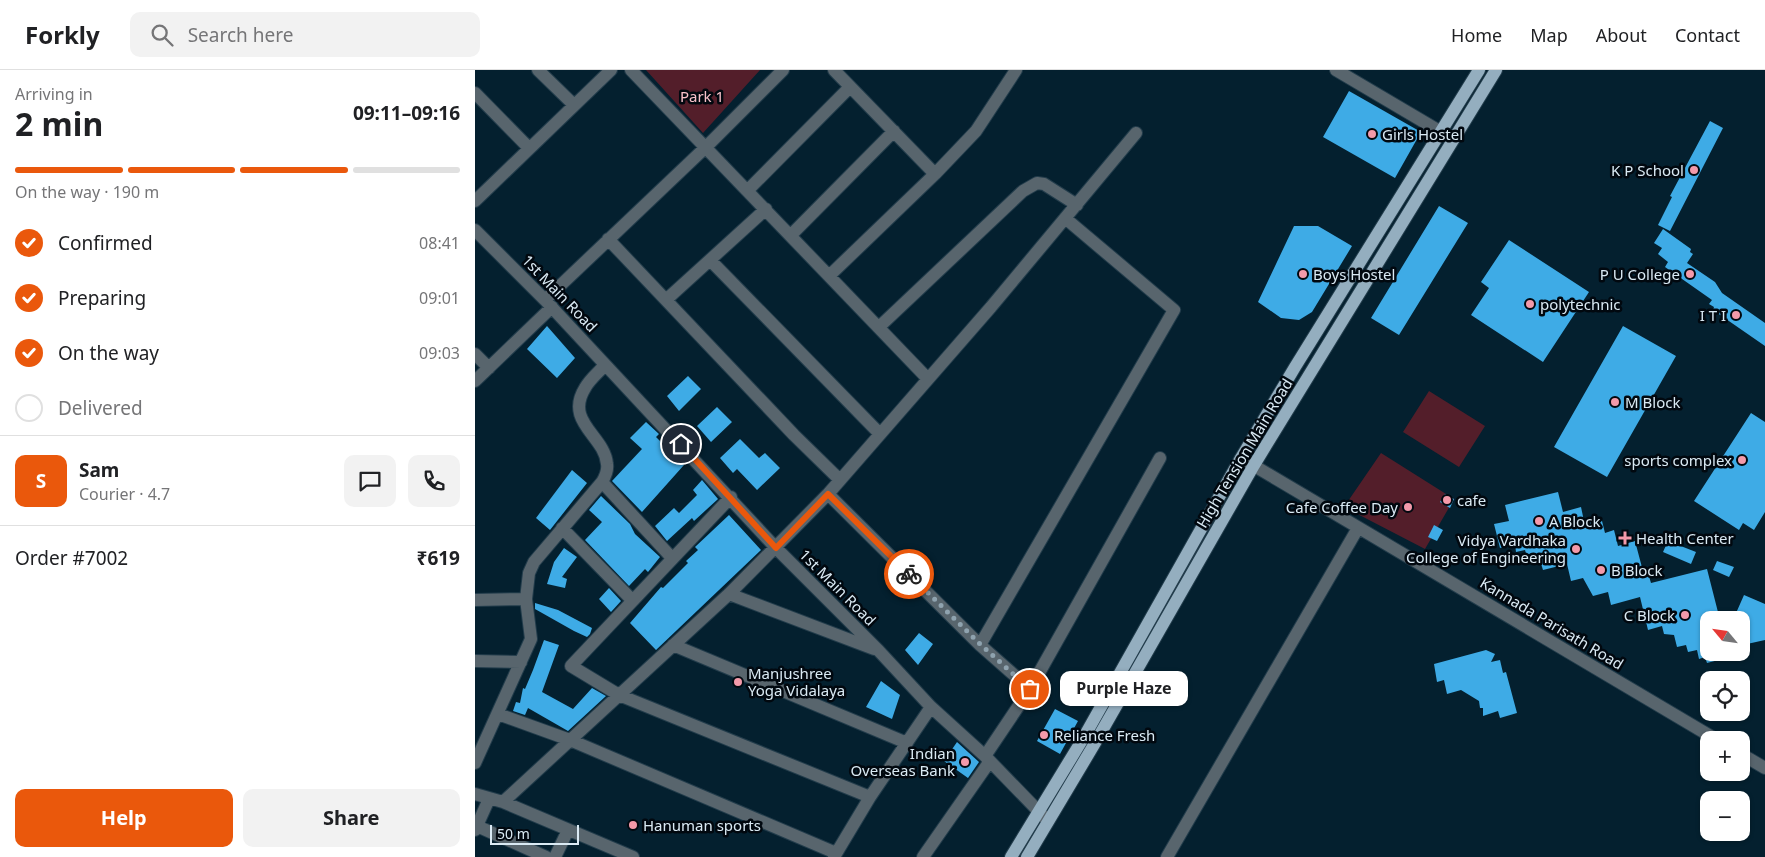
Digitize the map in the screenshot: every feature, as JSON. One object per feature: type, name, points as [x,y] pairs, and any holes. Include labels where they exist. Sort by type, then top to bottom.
[{"type":"main road","points":[[1011,857],[1084,737],[1241,458],[1479,70]]},
{"type":"main road","name":"High Tension Main Road","points":[[1027,857],[1095,743],[1254,465],[1496,70]]},
{"type":"street","points":[[538,70],[574,105]]},
{"type":"street","points":[[475,201],[611,70]]},
{"type":"street","points":[[631,70],[707,146],[928,379]]},
{"type":"street","points":[[475,381],[608,239],[707,146],[783,70]]},
{"type":"street","points":[[835,70],[935,174]]},
{"type":"street","points":[[829,275],[935,174],[976,131],[1016,70]]},
{"type":"street","points":[[1336,70],[1441,132]]},
{"type":"street","points":[[748,190],[851,87]]},
{"type":"street","points":[[475,93],[529,148]]},
{"type":"street","points":[[791,235],[894,131]]},
{"type":"street","points":[[503,802],[729,594],[828,494],[1136,134]]},
{"type":"street","points":[[879,327],[1023,191],[1037,183],[1044,184],[1077,205]]},
{"type":"street","points":[[667,299],[766,209]]},
{"type":"street","points":[[981,645],[1173,310],[1065,218]]},
{"type":"street","name":"1st Main Road","points":[[475,230],[731,497],[776,548],[879,651],[931,707],[988,758],[1048,821]]},
{"type":"street","points":[[608,239],[840,480]]},
{"type":"street","points":[[711,261],[880,434]]},
{"type":"street","points":[[475,354],[489,368]]},
{"type":"street","points":[[475,763],[531,639],[526,599],[529,573],[534,562],[602,482],[608,466],[606,457],[583,423],[579,411],[585,388],[605,364]]},
{"type":"street","points":[[923,857],[988,758],[1030,689],[1161,458]]},
{"type":"street","name":"Kannada Parisath Road","points":[[1241,458],[1702,731]]},
{"type":"street","points":[[602,482],[672,558]]},
{"type":"street","points":[[828,494],[981,645],[1030,689]]},
{"type":"street","points":[[731,497],[571,666],[619,695],[870,797]]},
{"type":"street","points":[[562,528],[632,600]]},
{"type":"street","points":[[1167,857],[1358,528]]},
{"type":"street","points":[[729,594],[879,651]]},
{"type":"street","points":[[475,600],[526,599]]},
{"type":"street","points":[[673,645],[907,743]]},
{"type":"street","points":[[475,661],[521,662]]},
{"type":"street","points":[[498,714],[570,740],[835,855],[870,797],[931,707]]},
{"type":"street","points":[[1750,759],[1765,768]]},
{"type":"street","points":[[475,794],[503,802],[633,857]]},
{"type":"street","points":[[489,799],[476,828],[545,857]]},
{"type":"street","points":[[555,857],[568,830]]},
{"type":"green space","name":"Park 1","points":[[646,70],[760,70],[703,133]]},
{"type":"green space","points":[[1429,391],[1485,426],[1459,467],[1403,432]]},
{"type":"green space","points":[[1381,453],[1454,499],[1425,549],[1344,507]]},
{"type":"building","name":"Girls Hostel","points":[[1349,91],[1421,132],[1395,178],[1323,137]]},
{"type":"building","name":"K P School","points":[[1710,121],[1723,128],[1670,231],[1658,225],[1672,197],[1670,196]]},
{"type":"building","points":[[1439,206],[1468,223],[1399,335],[1371,318]]},
{"type":"building","name":"Boys Hostel","points":[[1294,226],[1318,226],[1352,246],[1312,312],[1299,320],[1281,318],[1258,302]]},
{"type":"building","points":[[1663,229],[1691,249],[1690,252],[1693,254],[1687,263],[1715,282],[1722,293],[1765,323],[1765,346],[1713,310],[1714,307],[1709,304],[1712,300],[1665,267],[1668,262],[1658,254],[1662,248],[1654,243]]},
{"type":"building","name":"polytechnic","points":[[1509,240],[1589,292],[1543,362],[1471,315],[1489,288],[1481,282]]},
{"type":"building","points":[[547,326],[575,358],[557,378],[527,349]]},
{"type":"building","name":"M Block","points":[[1623,326],[1676,356],[1607,477],[1554,447]]},
{"type":"building","points":[[688,376],[701,389],[679,411],[667,396]]},
{"type":"building","points":[[717,407],[732,422],[711,442],[697,426]]},
{"type":"building","name":"sports complex","points":[[1751,413],[1765,422],[1765,512],[1754,530],[1743,523],[1739,530],[1694,501]]},
{"type":"building","points":[[646,422],[659,434],[656,437],[684,465],[642,512],[612,481],[642,449],[630,438]]},
{"type":"building","points":[[740,439],[759,458],[765,453],[780,468],[757,490],[737,469],[733,473],[720,458]]},
{"type":"building","points":[[572,470],[587,483],[550,530],[536,518]]},
{"type":"building","points":[[702,480],[718,499],[694,521],[692,518],[667,541],[655,526],[674,508],[679,513],[697,495],[693,490]]},
{"type":"building","name":"Vidya Vardhaka College of Engineering","points":[[1558,492],[1563,512],[1581,507],[1584,521],[1601,517],[1605,533],[1614,530],[1618,546],[1635,541],[1644,575],[1648,573],[1651,583],[1707,569],[1718,611],[1700,611],[1700,659],[1697,650],[1688,652],[1686,645],[1677,647],[1674,635],[1664,634],[1662,626],[1648,630],[1640,597],[1611,605],[1608,592],[1593,596],[1583,578],[1571,581],[1567,564],[1543,570],[1538,554],[1527,557],[1525,550],[1516,552],[1515,544],[1500,548],[1494,524],[1509,521],[1505,505]]},
{"type":"building","name":"cafe","points":[[1445,494],[1454,499],[1450,508],[1440,502]]},
{"type":"building","points":[[601,496],[630,524],[635,534],[660,557],[648,572],[645,569],[629,586],[585,540],[602,522],[589,510]]},
{"type":"building","points":[[729,515],[761,550],[656,650],[630,623],[661,587],[663,588],[688,563],[686,561],[698,550],[695,547]]},
{"type":"building","points":[[1434,525],[1443,530],[1437,541],[1428,537]]},
{"type":"building","points":[[1668,541],[1696,552],[1691,564],[1663,552]]},
{"type":"building","points":[[564,548],[577,557],[562,577],[567,579],[565,588],[547,584],[554,562]]},
{"type":"building","points":[[1717,561],[1734,567],[1729,577],[1713,570]]},
{"type":"building","points":[[609,588],[621,601],[611,612],[599,599]]},
{"type":"building","points":[[1744,595],[1765,604],[1765,640],[1750,643],[1750,611],[1737,611]]},
{"type":"building","points":[[535,603],[558,610],[592,628],[590,634],[587,637],[574,631],[535,609]]},
{"type":"building","points":[[919,633],[933,644],[918,665],[905,650]]},
{"type":"building","points":[[544,640],[559,645],[542,692],[573,709],[592,688],[606,696],[568,731],[528,708],[525,715],[513,711],[516,702],[520,703],[523,688],[525,689]]},
{"type":"building","points":[[1486,650],[1495,654],[1491,662],[1500,660],[1503,673],[1506,672],[1517,713],[1500,718],[1498,711],[1483,716],[1483,708],[1480,708],[1479,701],[1461,690],[1447,694],[1444,680],[1437,682],[1434,664]]},
{"type":"building","points":[[881,681],[900,695],[892,719],[866,707]]},
{"type":"building","points":[[1055,709],[1078,721],[1060,754],[1037,741]]},
{"type":"building","points":[[957,742],[979,762],[968,778],[944,761]]},
{"type":"way so far","points":[[909,574],[981,645],[1030,689]]},
{"type":"place","name":"Girls Hostel","points":[[1372,134]]},
{"type":"place","name":"K P School","points":[[1694,170]]},
{"type":"place","name":"Boys Hostel","points":[[1303,274]]},
{"type":"place","name":"P U College","points":[[1690,274]]},
{"type":"place","name":"polytechnic","points":[[1530,304]]},
{"type":"place","name":"I T I","points":[[1736,315]]},
{"type":"place","name":"M Block","points":[[1615,402]]},
{"type":"place","name":"sports complex","points":[[1742,460]]},
{"type":"place","name":"cafe","points":[[1447,500]]},
{"type":"place","name":"Cafe Coffee Day","points":[[1408,507]]},
{"type":"place","name":"A Block","points":[[1539,521]]},
{"type":"place","name":"Health Center","points":[[1625,538]]},
{"type":"place","name":"Vidya Vardhaka College of Engineering","points":[[1576,549]]},
{"type":"place","name":"B Block","points":[[1601,570]]},
{"type":"place","name":"C Block","points":[[1685,615]]},
{"type":"place","name":"Manjushree Yoga Vidalaya","points":[[738,682]]},
{"type":"place","name":"Purple Haze","points":[[1030,689]]},
{"type":"place","name":"Reliance Fresh","points":[[1044,735]]},
{"type":"place","name":"Indian Overseas Bank","points":[[965,762]]},
{"type":"place","name":"Hanuman sports","points":[[633,825]]},
{"type":"route","points":[[681,444],[776,548],[828,494],[909,574]]}]
